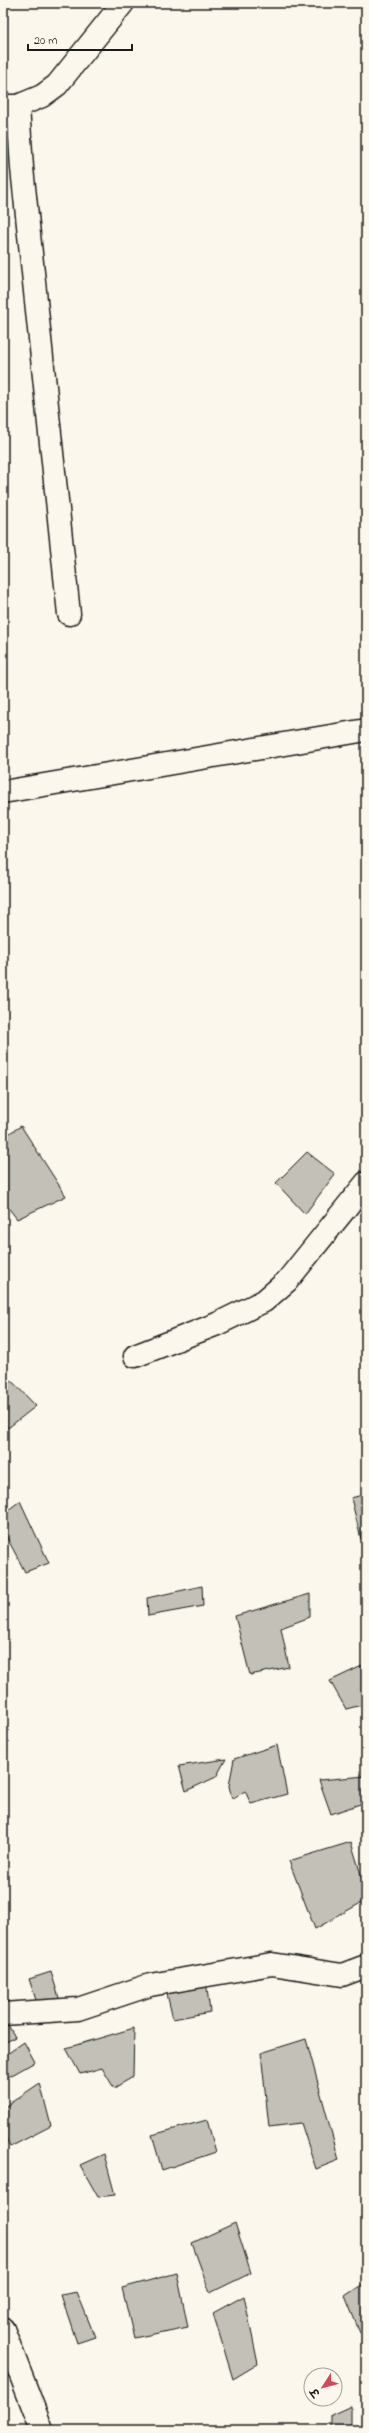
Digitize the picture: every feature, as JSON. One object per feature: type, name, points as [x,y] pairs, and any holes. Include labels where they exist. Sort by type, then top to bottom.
[{"type":"street","points":[[69,614],[22,168],[11,106],[42,96],[57,85],[123,3]]},
{"type":"street","points":[[3,792],[366,730]]},
{"type":"street","points":[[135,1356],[217,1324],[264,1301],[287,1281],[366,1183]]},
{"type":"street","points":[[3,2014],[78,2009],[150,1985],[272,1964],[342,1975],[366,1966]]},
{"type":"street","points":[[3,2329],[42,2430]]},
{"type":"building","points":[[21,1126],[66,1196],[17,1219],[3,1201],[3,1137]]},
{"type":"building","points":[[307,1152],[335,1174],[305,1214],[276,1183]]},
{"type":"building","points":[[3,1372],[36,1406],[8,1428],[3,1422]]},
{"type":"building","points":[[366,1494],[366,1538],[361,1539],[351,1498]]},
{"type":"building","points":[[20,1501],[49,1563],[25,1572],[3,1530],[3,1514]]},
{"type":"building","points":[[202,1586],[203,1606],[148,1616],[147,1598]]},
{"type":"building","points":[[310,1594],[310,1617],[281,1628],[289,1667],[250,1675],[235,1616]]},
{"type":"building","points":[[364,1665],[366,1704],[346,1709],[330,1681]]},
{"type":"building","points":[[277,1745],[287,1794],[251,1804],[245,1791],[232,1799],[229,1786],[234,1759]]},
{"type":"building","points":[[226,1759],[216,1777],[186,1791],[179,1766]]},
{"type":"building","points":[[366,1776],[366,1802],[331,1814],[319,1780]]},
{"type":"building","points":[[351,1842],[366,1891],[366,1900],[315,1929],[289,1861]]},
{"type":"building","points":[[51,1972],[60,2001],[39,2009],[29,1979]]},
{"type":"building","points":[[206,1981],[210,2012],[173,2019],[167,1994]]},
{"type":"building","points":[[5,2020],[15,2037],[3,2044],[3,2022]]},
{"type":"building","points":[[134,2028],[133,2077],[114,2088],[102,2068],[80,2074],[66,2048]]},
{"type":"building","points":[[306,2039],[339,2160],[316,2169],[301,2123],[269,2127],[261,2053]]},
{"type":"building","points":[[24,2042],[35,2062],[3,2080],[3,2057]]},
{"type":"building","points":[[40,2083],[51,2126],[10,2147],[3,2133],[3,2108]]},
{"type":"building","points":[[207,2120],[216,2152],[162,2170],[152,2135]]},
{"type":"building","points":[[104,2154],[115,2195],[98,2197],[80,2165]]},
{"type":"building","points":[[235,2223],[251,2273],[210,2293],[192,2243]]},
{"type":"building","points":[[177,2273],[188,2327],[134,2338],[122,2288]]},
{"type":"building","points":[[366,2282],[366,2332],[360,2333],[345,2296]]},
{"type":"building","points":[[77,2292],[95,2337],[77,2343],[61,2295]]},
{"type":"building","points":[[244,2296],[258,2364],[233,2379],[213,2313]]},
{"type":"building","points":[[351,2406],[351,2426],[331,2430],[331,2415]]}]
